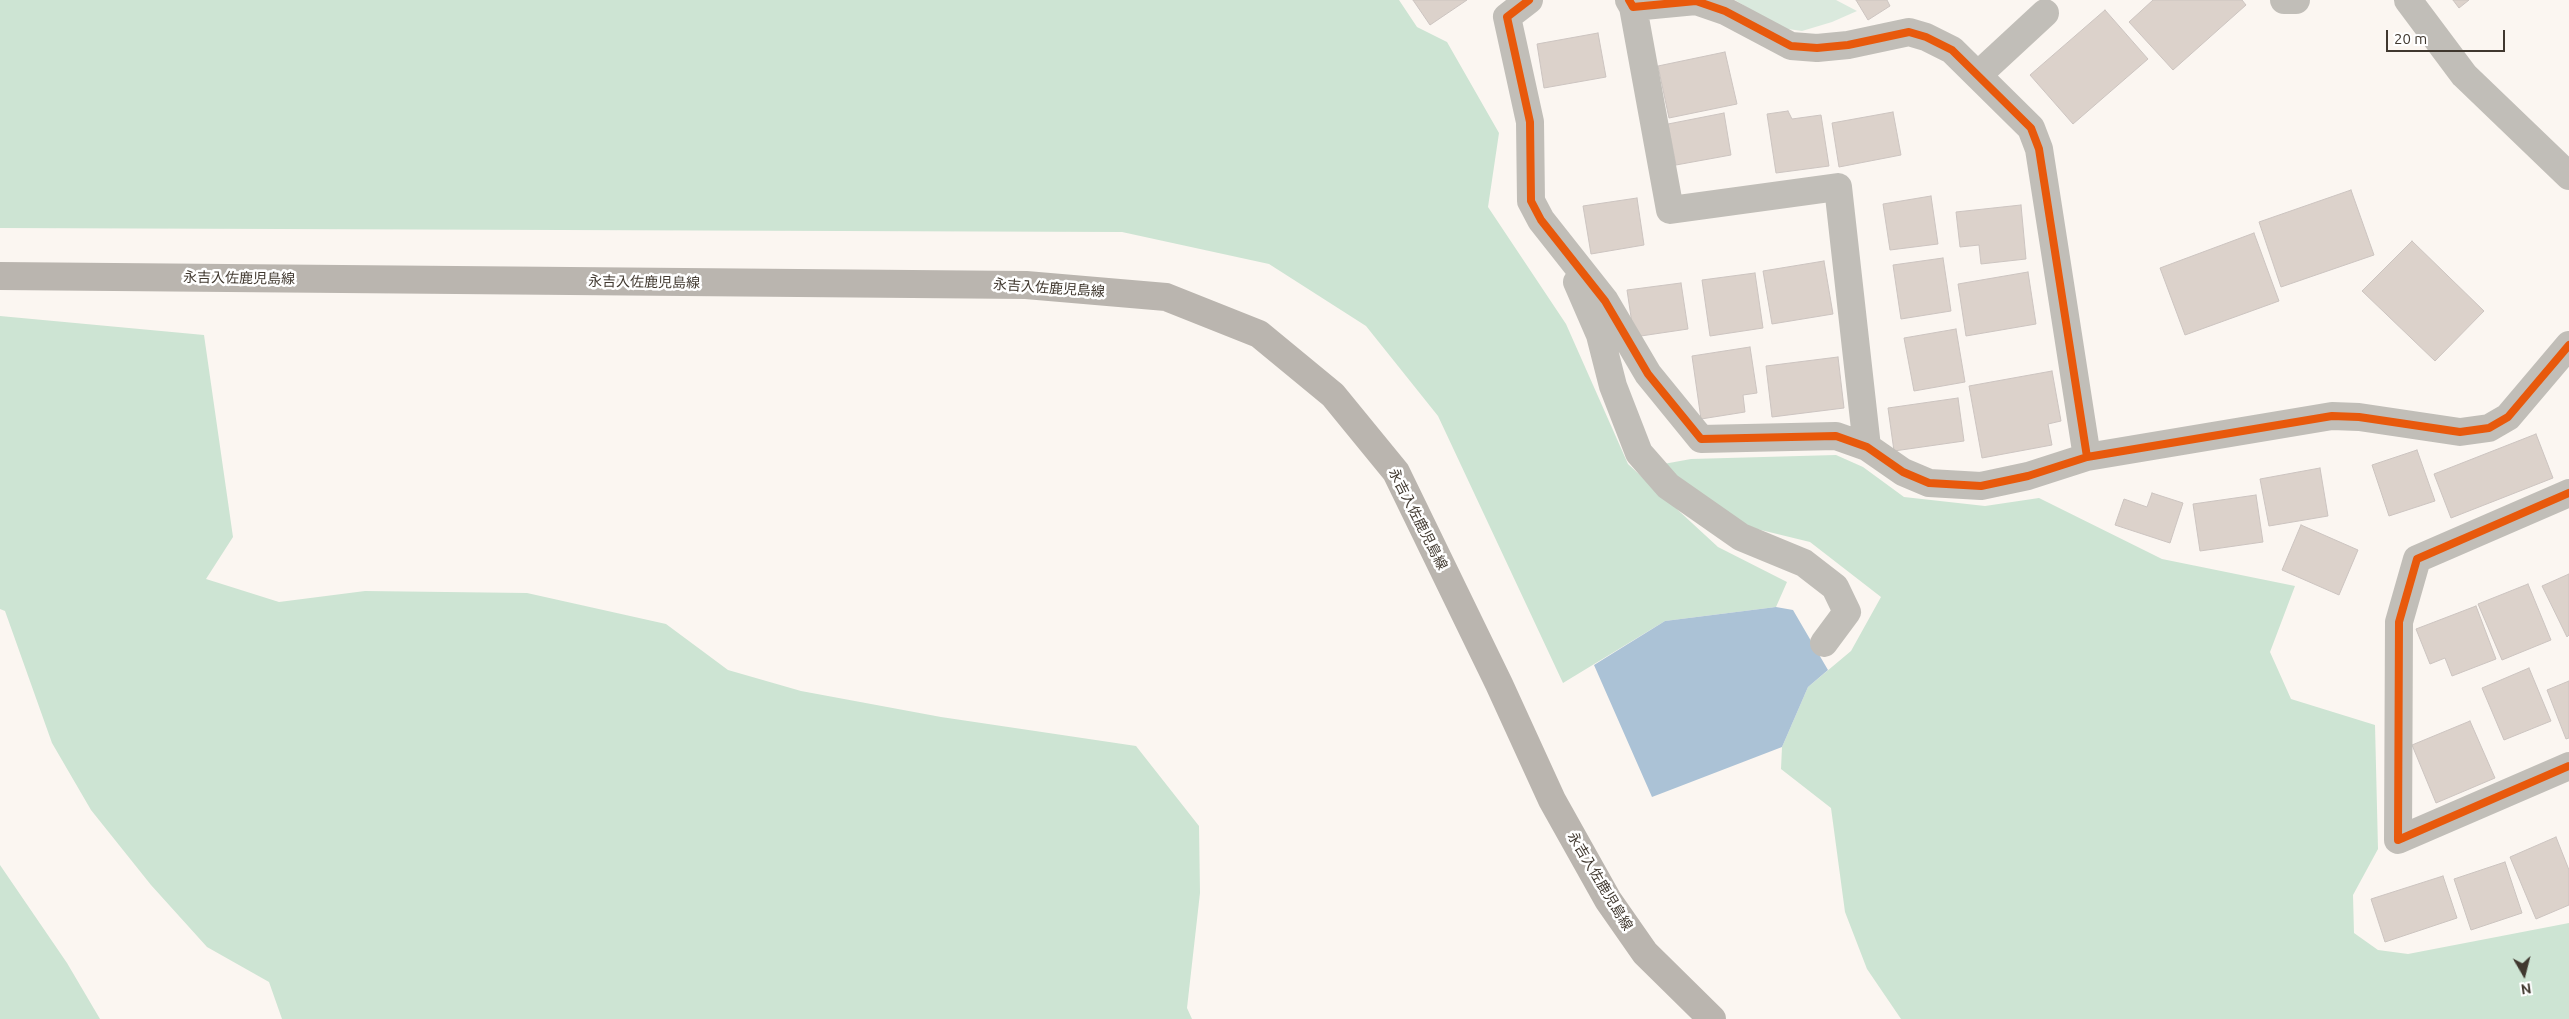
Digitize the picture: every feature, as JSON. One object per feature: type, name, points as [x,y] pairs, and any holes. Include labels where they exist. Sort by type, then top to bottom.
[{"type":"main road","name":"永吉入佐鹿児島線","points":[[0,276],[1026,285],[1166,297],[1259,334],[1333,395],[1396,472],[1499,684],[1552,800],[1608,900],[1645,954],[1712,1019]]},
{"type":"street","points":[[1530,0],[1507,17],[1530,122],[1531,201],[1563,249],[1605,301],[1648,374],[1701,439],[1836,436],[1868,447],[1903,472],[1929,483],[1981,486],[2028,476],[2087,457],[2332,416],[2359,417],[2460,432],[2489,428],[2508,418],[2569,345]]},
{"type":"street","points":[[2284,0],[2296,0]]},
{"type":"street","points":[[2408,0],[2464,75],[2569,176]]},
{"type":"street","points":[[1868,447],[1838,187],[1670,210],[1631,4],[1696,1],[1725,11],[1791,46],[1848,45],[1909,32],[1926,37],[1952,50],[1978,75],[2031,128],[2039,149],[2087,457]]},
{"type":"street","points":[[1978,75],[2045,13]]},
{"type":"street","points":[[1563,249],[1600,335],[1613,386],[1639,453],[1668,486],[1741,537],[1804,563],[1835,586],[1847,612],[1824,642]]},
{"type":"street","points":[[2569,493],[2417,559],[2399,622],[2398,840],[2569,766]]},
{"type":"green space","points":[[0,0],[1399,0],[1417,27],[1447,42],[1499,133],[1488,207],[1566,324],[1628,464],[1718,547],[1787,582],[1776,607],[1665,621],[1563,683],[1438,416],[1366,326],[1269,264],[1122,232],[0,228]]},
{"type":"green space","points":[[1735,0],[1836,0],[1857,11],[1832,22],[1802,31],[1781,28]]},
{"type":"green space","points":[[0,316],[204,335],[233,537],[206,579],[279,602],[365,591],[527,593],[666,624],[728,670],[801,691],[941,717],[1136,746],[1199,826],[1200,893],[1187,1008],[1192,1019],[282,1019],[269,982],[207,947],[151,885],[91,810],[52,743],[5,611],[0,609]]},
{"type":"green space","points":[[1836,455],[1863,467],[1904,497],[1985,506],[2039,498],[2162,559],[2295,586],[2270,652],[2291,699],[2375,725],[2378,849],[2353,895],[2354,933],[2378,950],[2408,954],[2569,923],[2569,1019],[1901,1019],[1867,969],[1845,912],[1831,808],[1781,769],[1782,747],[1808,687],[1851,651],[1881,597],[1810,542],[1728,522],[1658,465],[1691,459]]},
{"type":"green space","points":[[0,865],[67,963],[100,1019],[0,1019]]},
{"type":"water","points":[[1776,607],[1793,610],[1828,670],[1808,687],[1782,747],[1652,797],[1594,665],[1665,621]]},
{"type":"building","points":[[1413,0],[1467,0],[1430,25]]},
{"type":"building","points":[[1856,0],[1887,0],[1890,6],[1868,20]]},
{"type":"building","points":[[2153,0],[2242,0],[2246,5],[2173,70],[2129,22]]},
{"type":"building","points":[[2453,0],[2469,0],[2459,8]]},
{"type":"building","points":[[2105,10],[2148,59],[2073,124],[2030,75]]},
{"type":"building","points":[[1598,33],[1606,77],[1544,88],[1537,44]]},
{"type":"building","points":[[1725,52],[1737,104],[1669,118],[1658,66]]},
{"type":"building","points":[[1788,111],[1792,119],[1821,115],[1829,166],[1776,173],[1767,114]]},
{"type":"building","points":[[1893,112],[1901,155],[1839,167],[1832,123]]},
{"type":"building","points":[[1724,113],[1731,155],[1676,165],[1668,124]]},
{"type":"building","points":[[2351,190],[2374,255],[2281,287],[2259,222]]},
{"type":"building","points":[[1931,196],[1938,244],[1890,250],[1883,204]]},
{"type":"building","points":[[1637,198],[1644,245],[1591,254],[1583,206]]},
{"type":"building","points":[[2021,205],[2026,259],[1981,264],[1979,245],[1960,247],[1956,212]]},
{"type":"building","points":[[2254,233],[2279,301],[2185,335],[2160,268]]},
{"type":"building","points":[[2412,241],[2484,311],[2435,361],[2362,291]]},
{"type":"building","points":[[1943,258],[1951,311],[1901,319],[1893,265]]},
{"type":"building","points":[[1824,261],[1833,314],[1772,324],[1763,271]]},
{"type":"building","points":[[2028,272],[2036,324],[1966,336],[1958,284]]},
{"type":"building","points":[[1755,273],[1763,328],[1710,336],[1702,280]]},
{"type":"building","points":[[1681,283],[1688,329],[1634,337],[1627,290]]},
{"type":"building","points":[[1956,329],[1965,382],[1914,391],[1904,338]]},
{"type":"building","points":[[1750,347],[1757,393],[1743,395],[1745,412],[1701,419],[1692,356]]},
{"type":"building","points":[[1838,357],[1844,408],[1772,417],[1766,366]]},
{"type":"building","points":[[2052,371],[2061,421],[2048,424],[2052,445],[1982,458],[1969,386]]},
{"type":"building","points":[[1958,398],[1964,441],[1894,451],[1888,408]]},
{"type":"building","points":[[2536,434],[2553,478],[2451,518],[2434,474]]},
{"type":"building","points":[[2417,450],[2435,501],[2389,516],[2372,465]]},
{"type":"building","points":[[2320,468],[2328,516],[2269,526],[2260,479]]},
{"type":"building","points":[[2152,493],[2183,503],[2170,543],[2115,525],[2124,499],[2147,507]]},
{"type":"building","points":[[2256,495],[2263,542],[2200,551],[2193,504]]},
{"type":"building","points":[[2301,525],[2358,550],[2339,595],[2282,570]]},
{"type":"building","points":[[2569,574],[2569,635],[2567,637],[2542,586]]},
{"type":"building","points":[[2528,584],[2551,640],[2502,660],[2478,604]]},
{"type":"building","points":[[2476,606],[2496,659],[2452,676],[2445,658],[2430,664],[2416,629]]},
{"type":"building","points":[[2529,668],[2551,721],[2504,740],[2482,688]]},
{"type":"building","points":[[2569,681],[2569,738],[2566,739],[2547,690]]},
{"type":"building","points":[[2470,721],[2495,778],[2436,803],[2412,745]]},
{"type":"building","points":[[2556,837],[2569,870],[2569,905],[2536,919],[2510,857]]},
{"type":"building","points":[[2505,862],[2522,913],[2471,930],[2454,879]]},
{"type":"building","points":[[2443,876],[2457,918],[2385,942],[2371,899]]},
{"type":"cycle path","points":[[1529,0],[1507,17],[1530,122],[1531,201],[1541,220],[1605,301],[1648,374],[1701,439],[1836,436],[1867,447],[1903,472],[1929,483],[1981,486],[2028,476],[2087,457],[2332,416],[2359,417],[2460,432],[2489,428],[2508,417],[2569,345]]},
{"type":"cycle path","points":[[1629,0],[1633,7],[1696,1],[1725,11],[1791,46],[1817,48],[1848,45],[1909,32],[1926,37],[1952,50],[2031,128],[2039,149],[2087,457]]},
{"type":"cycle path","points":[[2569,493],[2417,559],[2399,622],[2398,840],[2569,766]]}]
